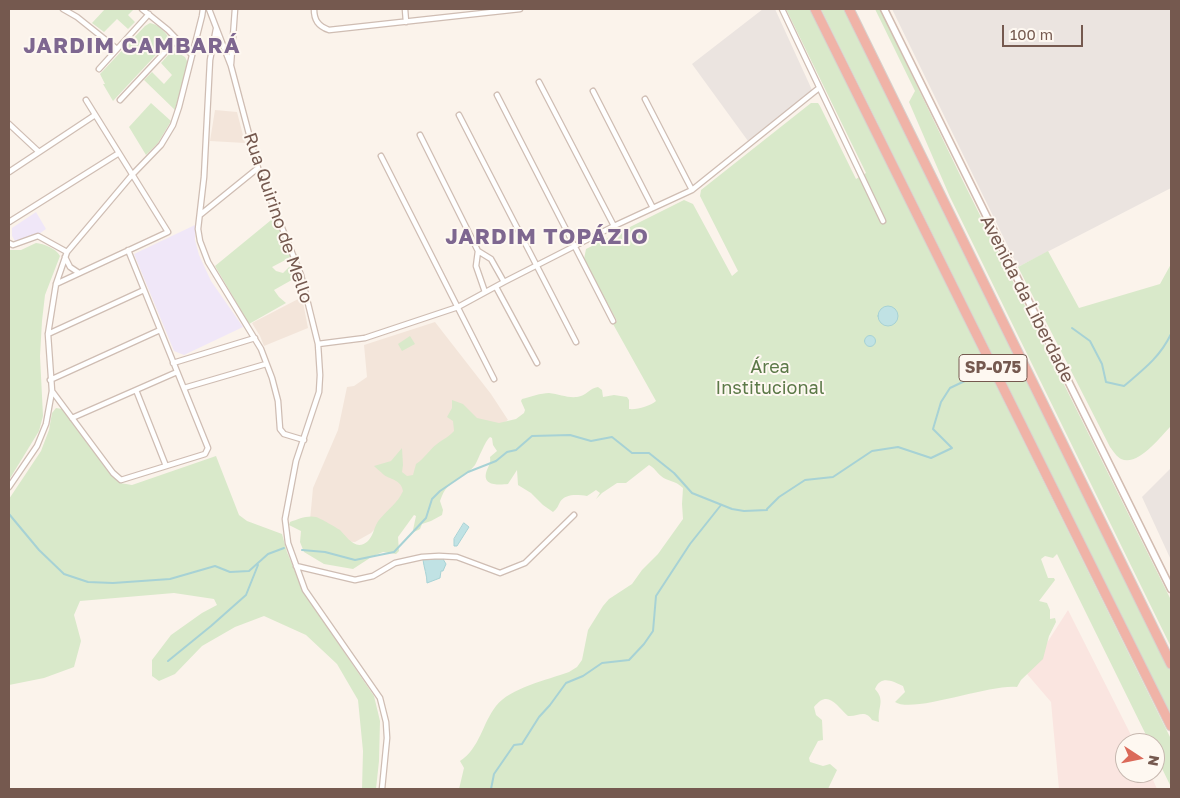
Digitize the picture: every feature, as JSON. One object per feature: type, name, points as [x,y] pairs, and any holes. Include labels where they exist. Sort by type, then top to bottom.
[{"type":"highway","name":"SP-075","points":[[815,9],[1171,726]]},
{"type":"highway","name":"SP-075","points":[[849,9],[1171,664]]},
{"type":"street","points":[[63,9],[77,17],[117,49]]},
{"type":"street","points":[[142,9],[177,39],[192,55]]},
{"type":"street","points":[[9,487],[38,446],[46,424],[52,391],[48,334],[56,284],[67,252],[132,175],[161,145],[173,125],[203,9]]},
{"type":"street","name":"Rua Quirino de Mello","points":[[209,9],[231,66],[258,168],[301,275],[318,344],[320,375],[318,392],[296,462],[285,519],[288,543],[305,590],[380,698],[386,722],[387,738],[382,789]]},
{"type":"street","points":[[231,66],[235,9]]},
{"type":"street","points":[[314,9],[317,23],[322,28],[329,30],[520,9]]},
{"type":"street","points":[[405,9],[406,22]]},
{"type":"street","points":[[453,9],[454,15]]},
{"type":"street","points":[[782,9],[884,220]]},
{"type":"street","name":"Avenida da Liberdade","points":[[884,9],[1171,589]]},
{"type":"street","points":[[99,69],[149,14]]},
{"type":"street","points":[[216,29],[210,60],[198,229],[200,241],[208,262],[255,338],[272,378],[278,401],[280,429],[284,434],[304,440]]},
{"type":"street","points":[[120,100],[177,39]]},
{"type":"street","points":[[539,82],[614,226]]},
{"type":"street","points":[[318,344],[365,338],[458,307],[614,226],[692,190],[820,88]]},
{"type":"street","points":[[593,90],[653,208]]},
{"type":"street","points":[[497,95],[613,321]]},
{"type":"street","points":[[645,99],[692,190]]},
{"type":"street","points":[[56,284],[168,232],[86,100]]},
{"type":"street","points":[[9,172],[95,115]]},
{"type":"street","points":[[459,115],[576,342]]},
{"type":"street","points":[[9,124],[39,152]]},
{"type":"street","points":[[420,135],[478,251],[491,259],[504,282]]},
{"type":"street","points":[[9,222],[119,153]]},
{"type":"street","points":[[382,156],[494,379]]},
{"type":"street","points":[[200,215],[258,168]]},
{"type":"street","points":[[9,243],[13,245],[38,236],[67,252]]},
{"type":"street","points":[[52,391],[113,473],[121,480],[205,454],[208,448],[128,250]]},
{"type":"street","points":[[478,251],[476,266],[485,292]]},
{"type":"street","points":[[65,257],[70,267],[79,273]]},
{"type":"street","points":[[496,287],[537,363]]},
{"type":"street","points":[[48,334],[144,290]]},
{"type":"street","points":[[50,380],[160,330]]},
{"type":"street","points":[[174,363],[255,338]]},
{"type":"street","points":[[184,388],[266,364]]},
{"type":"street","points":[[72,418],[177,372]]},
{"type":"street","points":[[136,390],[166,466]]},
{"type":"street","points":[[296,566],[355,580],[373,576],[395,563],[430,556],[457,556],[500,573],[525,563],[574,514]]},
{"type":"shaded area","points":[[763,9],[775,9],[812,90],[748,141],[692,64]]},
{"type":"shaded area","points":[[892,9],[1171,9],[1171,188],[1018,267]]},
{"type":"shaded area","points":[[215,110],[237,112],[245,143],[210,141]]},
{"type":"shaded area","points":[[36,212],[46,229],[39,234],[18,242],[15,241],[12,236],[12,228]]},
{"type":"shaded area","points":[[195,225],[195,240],[199,255],[211,281],[243,327],[184,355],[174,351],[134,254]]},
{"type":"shaded area","points":[[302,297],[308,328],[264,346],[252,323]]},
{"type":"shaded area","points":[[435,322],[491,394],[508,420],[427,471],[371,533],[355,542],[340,541],[309,531],[313,488],[338,430],[347,387],[354,386],[367,377],[364,345]]},
{"type":"shaded area","points":[[1171,468],[1171,560],[1142,497]]},
{"type":"shaded area","points":[[1068,610],[1130,733],[1115,733],[1115,783],[1154,783],[1157,789],[1059,789],[1051,702],[1027,674]]},
{"type":"green space","points":[[105,9],[134,9],[128,15],[135,22],[128,29],[117,19],[104,32],[92,23]]},
{"type":"green space","name":"Área Institucional","points":[[786,9],[810,9],[1171,739],[1171,787],[1165,775],[1165,733],[1145,733],[1057,554],[1053,558],[1045,556],[1041,559],[1048,578],[1054,578],[1055,580],[1039,601],[1047,603],[1050,610],[1050,619],[1055,618],[1056,622],[1049,636],[1043,659],[1021,680],[1017,687],[1004,687],[934,702],[904,705],[895,702],[905,692],[903,686],[887,680],[880,682],[875,689],[881,701],[879,722],[872,720],[864,714],[848,716],[828,699],[824,699],[814,707],[816,715],[822,720],[823,740],[818,741],[809,758],[810,762],[823,766],[830,764],[837,770],[828,789],[459,789],[464,768],[460,761],[467,756],[476,743],[496,706],[519,689],[569,672],[577,667],[582,660],[588,630],[603,606],[609,599],[632,584],[642,570],[658,554],[683,519],[683,488],[659,475],[649,465],[626,483],[617,483],[596,499],[600,493],[596,490],[587,496],[572,495],[565,497],[553,512],[531,493],[518,485],[517,470],[508,484],[492,484],[487,480],[486,473],[490,457],[497,451],[490,437],[475,465],[444,491],[440,501],[443,510],[442,515],[422,524],[420,529],[414,532],[416,516],[414,515],[398,537],[399,551],[396,554],[383,552],[353,569],[324,564],[304,552],[300,542],[301,531],[289,525],[290,522],[316,517],[340,530],[356,544],[364,544],[368,541],[379,520],[403,491],[398,482],[384,475],[374,466],[391,461],[402,448],[402,472],[407,476],[413,475],[416,464],[434,446],[454,431],[453,421],[447,417],[452,408],[452,400],[463,404],[477,418],[499,423],[516,419],[524,413],[522,399],[546,393],[577,397],[598,387],[602,390],[603,397],[614,395],[627,397],[629,409],[643,407],[656,401],[613,324],[617,321],[584,259],[586,249],[684,200],[693,204],[732,276],[738,271],[700,196],[701,190],[811,103],[818,103],[820,106],[856,179],[866,173]]},
{"type":"green space","points":[[821,9],[845,9],[1171,669],[1171,715]]},
{"type":"green space","points":[[875,9],[880,9],[960,175],[1171,600],[1171,647],[950,197],[909,102],[915,91]]},
{"type":"green space","points":[[150,23],[158,26],[165,33],[169,38],[167,43],[113,101],[103,84],[105,84],[100,74]]},
{"type":"green space","points":[[175,51],[185,57],[188,63],[175,110],[144,80],[152,72],[164,84],[172,75],[161,63],[171,52]]},
{"type":"green space","points":[[151,103],[171,121],[158,143],[146,155],[129,127]]},
{"type":"green space","points":[[276,216],[291,257],[272,267],[276,271],[283,273],[293,263],[297,277],[274,290],[286,303],[249,324],[215,266]]},
{"type":"green space","points":[[36,243],[46,245],[60,256],[45,295],[42,321],[40,356],[43,416],[39,431],[9,480],[9,250],[21,250]]},
{"type":"green space","points":[[1048,251],[1079,308],[1160,284],[1171,264],[1171,426],[1148,450],[1134,459],[1121,459],[1110,447],[1018,267]]},
{"type":"green space","points":[[410,336],[415,344],[402,351],[398,344]]},
{"type":"green space","points":[[56,408],[62,409],[110,474],[120,483],[132,485],[216,456],[239,515],[247,521],[282,534],[287,552],[304,593],[374,696],[380,721],[376,789],[362,789],[363,751],[358,700],[337,664],[306,635],[264,616],[235,627],[202,646],[175,674],[159,681],[152,676],[152,660],[171,635],[217,605],[214,599],[174,593],[80,601],[74,615],[81,641],[74,667],[44,678],[9,685],[9,499],[41,451],[49,430],[52,413]]},
{"type":"water","points":[[884,306],[892,306],[898,312],[898,320],[892,326],[884,326],[878,320],[878,312]]},
{"type":"water","points":[[870,335],[876,341],[870,347],[864,341]]},
{"type":"water","points":[[464,523],[469,527],[457,546],[454,546],[454,539]]},
{"type":"water","points":[[443,559],[446,564],[443,571],[441,571],[440,578],[427,583],[423,560]]},
{"type":"waterway","points":[[1072,328],[1090,341],[1102,364],[1106,382],[1124,386],[1157,356],[1171,334]]},
{"type":"waterway","points":[[767,509],[779,497],[805,480],[833,477],[872,451],[898,447],[931,458],[952,448],[933,429],[941,402],[950,388],[969,379]]},
{"type":"waterway","points":[[302,550],[325,552],[355,560],[394,552],[426,518],[432,499],[440,491],[468,472],[496,461],[507,452],[516,450],[532,436],[570,435],[591,441],[612,437],[632,453],[649,453],[674,473],[692,493],[732,509],[744,511],[767,510]]},
{"type":"waterway","points":[[491,789],[494,774],[514,745],[522,744],[539,717],[566,683],[583,676],[602,663],[629,660],[644,644],[653,631],[656,596],[690,544],[721,505]]},
{"type":"waterway","points":[[9,514],[39,550],[64,574],[88,582],[113,583],[170,579],[215,566],[230,572],[249,571],[268,554],[284,548]]},
{"type":"waterway","points":[[168,661],[246,595],[258,565]]},
{"type":"district","name":"JARDIM CAMBARÁ","points":[[132,46]]},
{"type":"district","name":"JARDIM TOPÁZIO","points":[[547,237]]}]
